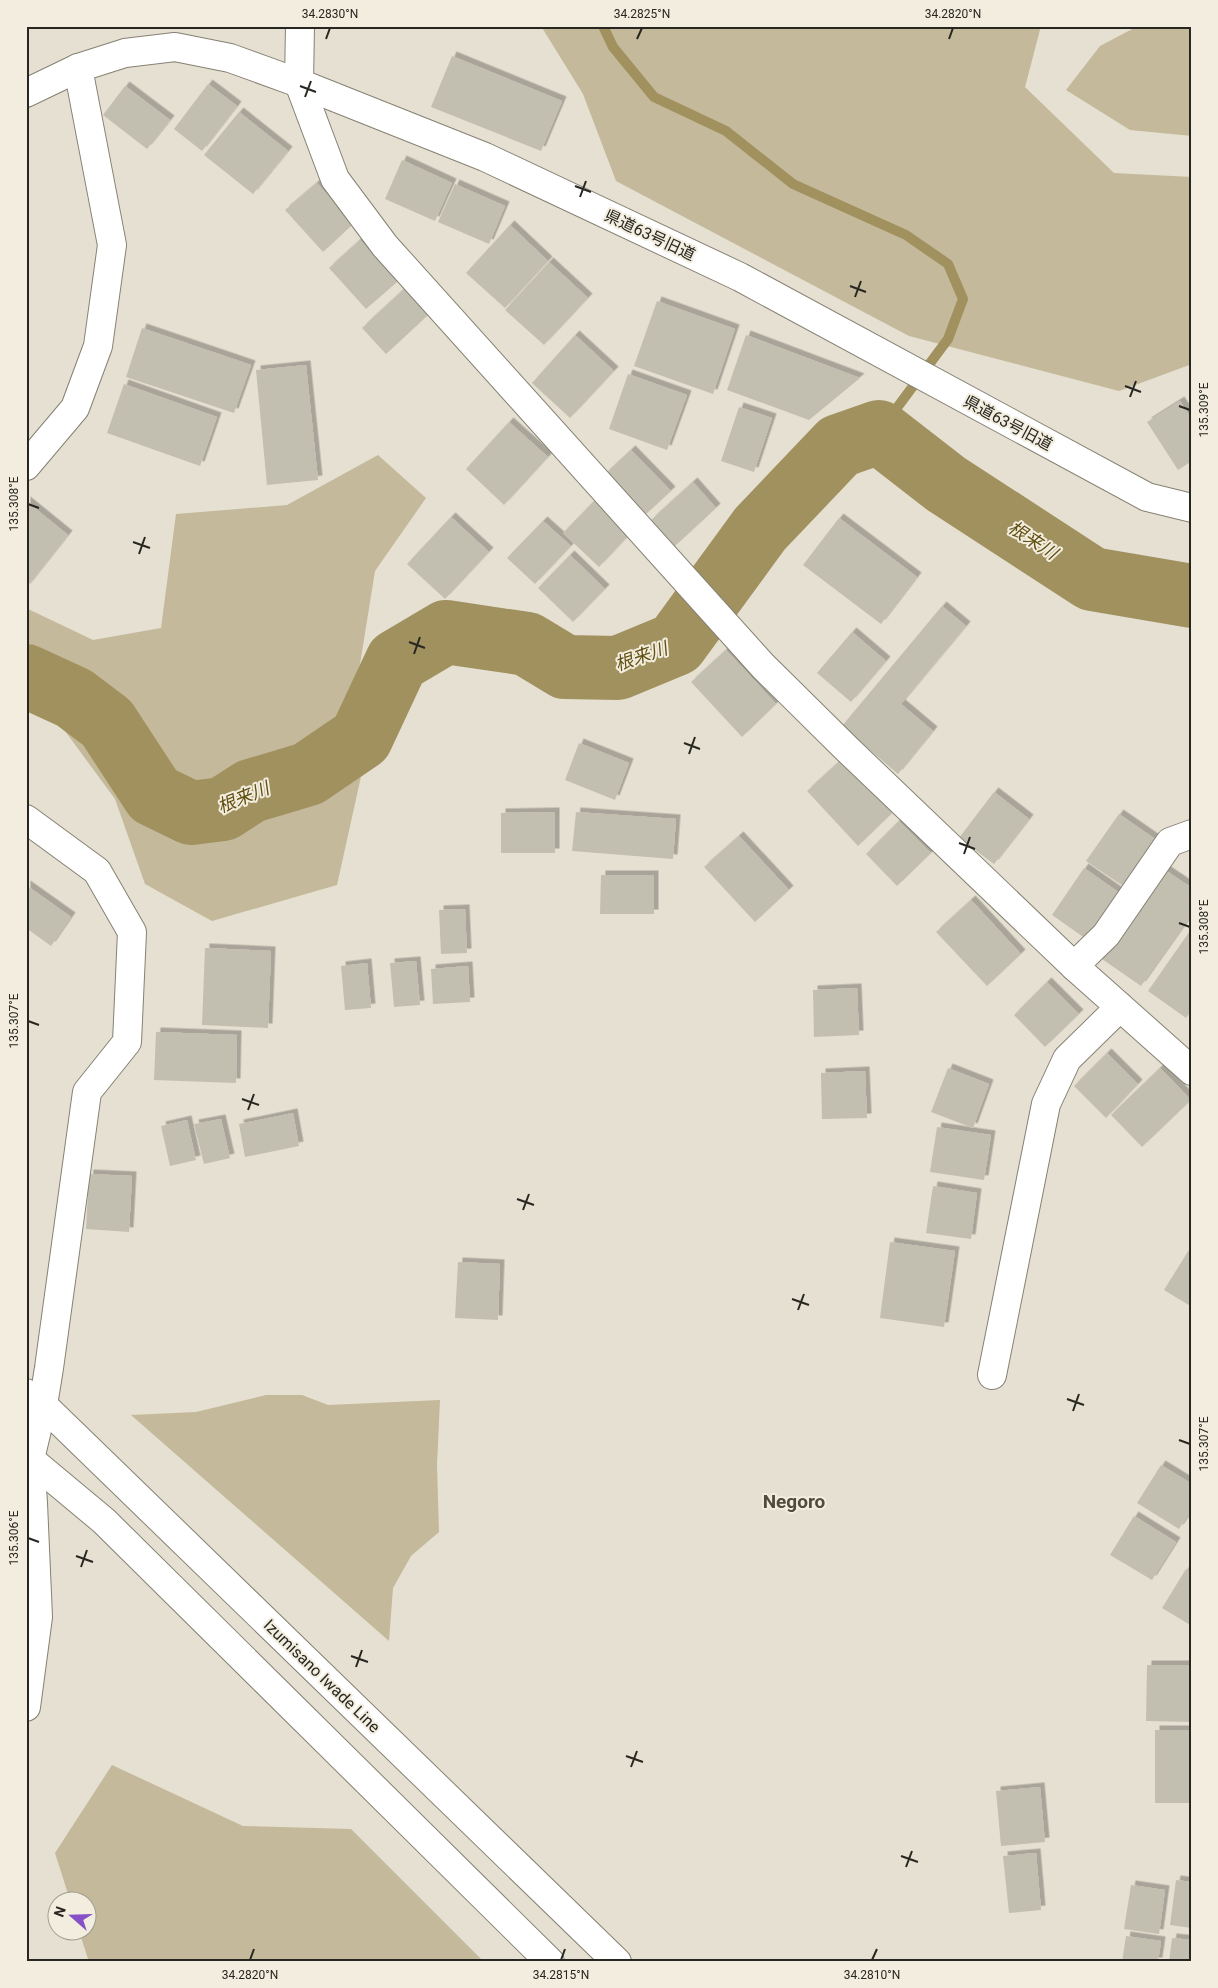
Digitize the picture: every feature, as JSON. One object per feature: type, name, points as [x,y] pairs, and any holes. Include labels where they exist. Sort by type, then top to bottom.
[{"type":"street","points":[[300,26],[299,83],[335,179],[385,246],[763,666],[1074,966],[1192,1071]]},
{"type":"street","name":"県道63号旧道","points":[[26,93],[78,68],[125,53],[175,48],[230,58],[299,83],[485,157],[740,277],[1042,442],[1147,497],[1192,508]]},
{"type":"street","points":[[26,466],[74,408],[98,346],[112,244],[78,68]]},
{"type":"street","points":[[26,819],[97,871],[132,932],[127,1042],[87,1092],[34,1399],[28,1457],[34,1503],[38,1617],[26,1707]]},
{"type":"street","points":[[1074,966],[1106,935],[1170,842],[1192,834]]},
{"type":"street","points":[[992,1374],[1046,1104],[1067,1059],[1120,1008]]},
{"type":"street","name":"Izumisano Iwade Line","points":[[34,1399],[617,1962]]},
{"type":"street","points":[[28,1457],[104,1521],[550,1962]]},
{"type":"shaded area","points":[[541,26],[1041,26],[1025,87],[1114,173],[1192,177],[1192,364],[1119,391],[909,336],[616,181],[583,94]]},
{"type":"shaded area","points":[[1138,26],[1192,26],[1192,136],[1130,130],[1066,90],[1100,46]]},
{"type":"shaded area","points":[[378,455],[426,498],[375,571],[356,689],[364,763],[337,885],[212,921],[145,884],[115,799],[51,712],[26,706],[26,608],[93,640],[161,628],[176,514],[287,505]]},
{"type":"shaded area","points":[[266,1395],[302,1395],[328,1405],[440,1400],[437,1465],[439,1532],[411,1556],[393,1588],[389,1641],[131,1415],[196,1412]]},
{"type":"shaded area","points":[[112,1765],[243,1826],[351,1829],[484,1962],[89,1962],[82,1940],[98,1940],[98,1890],[67,1890],[55,1853]]},
{"type":"building","points":[[452,56],[562,101],[541,151],[431,107]]},
{"type":"building","points":[[208,84],[237,106],[202,151],[174,129]]},
{"type":"building","points":[[125,86],[170,120],[147,149],[103,115]]},
{"type":"building","points":[[239,112],[288,151],[253,194],[204,155]]},
{"type":"building","points":[[402,160],[452,183],[435,221],[385,199]]},
{"type":"building","points":[[317,183],[353,224],[323,252],[285,210]]},
{"type":"building","points":[[455,184],[505,206],[489,244],[438,222]]},
{"type":"building","points":[[510,225],[548,261],[505,308],[466,273]]},
{"type":"building","points":[[360,240],[397,282],[366,309],[329,268]]},
{"type":"building","points":[[549,262],[588,298],[544,345],[505,310]]},
{"type":"building","points":[[404,289],[428,315],[386,354],[362,328]]},
{"type":"building","points":[[657,301],[735,329],[713,394],[634,366]]},
{"type":"building","points":[[142,328],[251,365],[234,413],[126,377]]},
{"type":"building","points":[[575,335],[614,371],[570,418],[532,383]]},
{"type":"building","points":[[746,335],[860,378],[809,420],[727,390]]},
{"type":"building","points":[[306,365],[318,480],[267,485],[256,370]]},
{"type":"building","points":[[628,374],[687,395],[667,450],[609,429]]},
{"type":"building","points":[[124,384],[217,417],[200,466],[107,433]]},
{"type":"building","points":[[1180,401],[1192,420],[1192,461],[1178,470],[1147,422]]},
{"type":"building","points":[[739,407],[772,418],[754,472],[721,461]]},
{"type":"building","points":[[509,422],[548,457],[504,505],[466,469]]},
{"type":"building","points":[[631,450],[671,491],[645,515],[605,474]]},
{"type":"building","points":[[693,482],[716,508],[675,546],[651,520]]},
{"type":"building","points":[[595,500],[630,534],[599,567],[563,533]]},
{"type":"building","points":[[26,501],[68,535],[26,588]]},
{"type":"building","points":[[451,517],[489,552],[445,599],[407,564]]},
{"type":"building","points":[[839,518],[917,577],[881,624],[803,565]]},
{"type":"building","points":[[543,521],[571,546],[535,584],[507,558]]},
{"type":"building","points":[[570,555],[605,589],[573,622],[538,588]]},
{"type":"building","points":[[942,606],[966,626],[901,704],[933,731],[898,774],[842,726]]},
{"type":"building","points":[[852,632],[886,661],[851,702],[817,673]]},
{"type":"building","points":[[726,650],[776,704],[742,737],[691,682]]},
{"type":"building","points":[[579,743],[629,763],[615,800],[565,780]]},
{"type":"building","points":[[842,759],[892,813],[858,846],[807,791]]},
{"type":"building","points":[[994,792],[1029,819],[994,864],[959,838]]},
{"type":"building","points":[[555,812],[555,853],[501,853],[501,813]]},
{"type":"building","points":[[576,812],[676,819],[673,859],[572,851]]},
{"type":"building","points":[[1119,814],[1155,839],[1123,886],[1086,861]]},
{"type":"building","points":[[899,821],[931,853],[897,886],[866,854]]},
{"type":"building","points":[[739,836],[789,890],[755,922],[704,867]]},
{"type":"building","points":[[1084,868],[1121,894],[1089,941],[1052,915]]},
{"type":"building","points":[[1165,870],[1192,888],[1192,914],[1141,986],[1102,959]]},
{"type":"building","points":[[601,875],[654,875],[654,914],[600,914]]},
{"type":"building","points":[[26,885],[71,917],[51,946],[26,928]]},
{"type":"building","points":[[971,900],[1021,954],[987,986],[936,932]]},
{"type":"building","points":[[465,909],[467,953],[441,954],[439,910]]},
{"type":"building","points":[[1192,928],[1192,1010],[1186,1018],[1148,991]]},
{"type":"building","points":[[205,948],[271,951],[268,1028],[202,1025]]},
{"type":"building","points":[[416,961],[420,1005],[394,1007],[390,963]]},
{"type":"building","points":[[367,963],[371,1008],[345,1010],[341,966]]},
{"type":"building","points":[[468,966],[470,1002],[433,1004],[431,969]]},
{"type":"building","points":[[1047,982],[1079,1014],[1045,1047],[1014,1015]]},
{"type":"building","points":[[857,988],[859,1035],[814,1037],[813,990]]},
{"type":"building","points":[[156,1032],[237,1035],[236,1083],[154,1080]]},
{"type":"building","points":[[1107,1053],[1138,1084],[1106,1118],[1074,1086]]},
{"type":"building","points":[[948,1068],[989,1084],[973,1128],[931,1112]]},
{"type":"building","points":[[1160,1068],[1191,1100],[1142,1147],[1111,1115]]},
{"type":"building","points":[[865,1071],[867,1118],[822,1119],[821,1073]]},
{"type":"building","points":[[293,1113],[299,1146],[245,1157],[239,1124]]},
{"type":"building","points":[[221,1119],[230,1158],[204,1164],[194,1124]]},
{"type":"building","points":[[187,1120],[196,1160],[170,1166],[161,1126]]},
{"type":"building","points":[[937,1127],[991,1135],[984,1180],[930,1172]]},
{"type":"building","points":[[89,1174],[132,1176],[129,1232],[86,1229]]},
{"type":"building","points":[[933,1186],[977,1193],[971,1239],[926,1233]]},
{"type":"building","points":[[890,1242],[955,1251],[944,1327],[880,1318]]},
{"type":"building","points":[[1192,1245],[1192,1307],[1164,1290]]},
{"type":"building","points":[[458,1262],[500,1264],[498,1320],[455,1318]]},
{"type":"building","points":[[1161,1465],[1192,1484],[1192,1509],[1179,1529],[1137,1503]]},
{"type":"building","points":[[1134,1516],[1176,1542],[1152,1580],[1110,1555]]},
{"type":"building","points":[[1186,1569],[1192,1573],[1192,1626],[1162,1608]]},
{"type":"building","points":[[1147,1665],[1192,1665],[1192,1722],[1146,1721]]},
{"type":"building","points":[[1155,1730],[1192,1730],[1192,1803],[1155,1803]]},
{"type":"building","points":[[1040,1787],[1045,1842],[1001,1846],[996,1791]]},
{"type":"building","points":[[1036,1853],[1041,1910],[1009,1913],[1003,1856]]},
{"type":"building","points":[[1176,1880],[1192,1882],[1192,1928],[1170,1925]]},
{"type":"building","points":[[1131,1885],[1165,1890],[1159,1934],[1124,1929]]},
{"type":"building","points":[[1126,1936],[1161,1941],[1158,1962],[1122,1962]]},
{"type":"building","points":[[1172,1938],[1192,1940],[1192,1962],[1169,1962]]},
{"type":"waterway","points":[[603,26],[613,47],[654,97],[726,131],[793,184],[906,235],[948,264],[963,299],[948,339],[879,432]]},
{"type":"waterway","name":"根来川","points":[[26,676],[74,698],[107,723],[154,795],[191,813],[223,809],[251,791],[308,774],[361,738],[397,661],[446,632],[527,644],[565,667],[618,668],[676,644],[760,529],[839,446],[879,432],[946,484],[1092,579],[1192,596]]},
{"type":"district","name":"Negoro","points":[[794,1501]]}]
